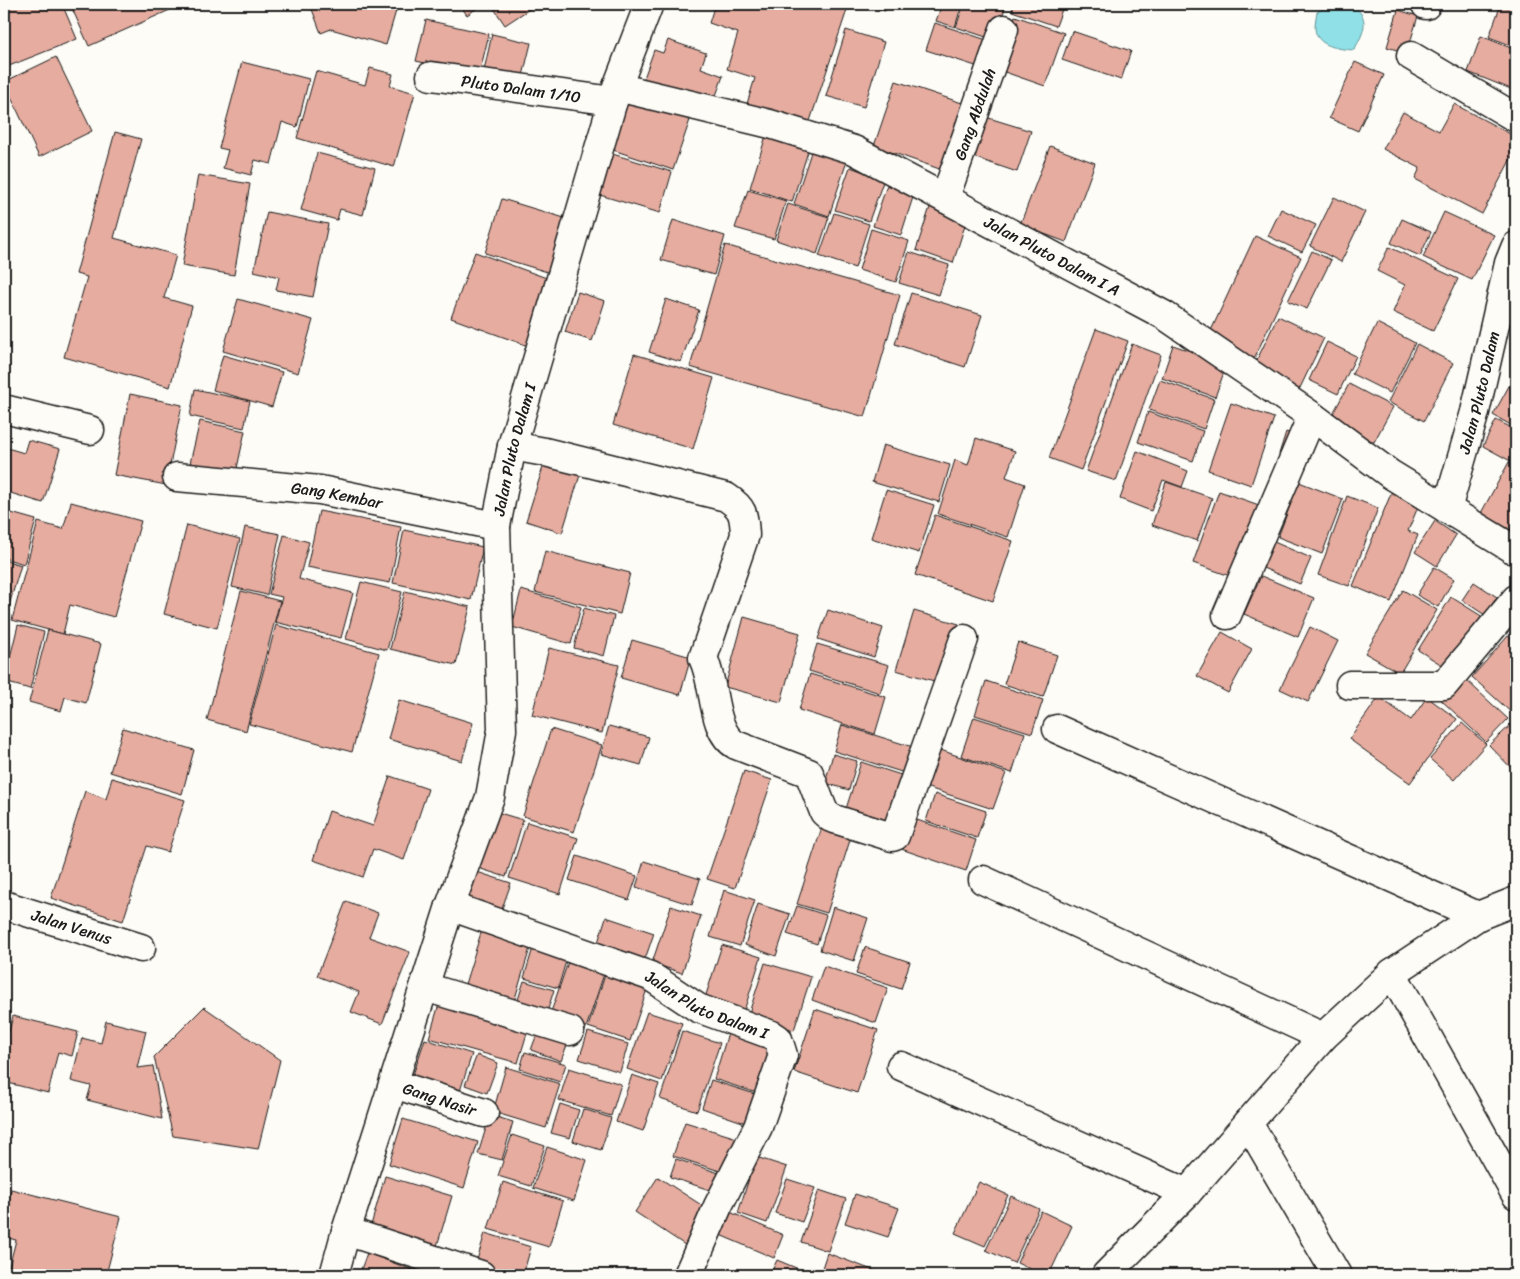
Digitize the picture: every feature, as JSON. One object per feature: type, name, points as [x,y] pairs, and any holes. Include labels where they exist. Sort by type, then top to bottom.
[{"type":"street","name":"Jalan Pluto Dalam I","points":[[334,1275],[346,1231],[450,906],[490,797],[502,730],[496,526],[512,446],[615,94],[648,4]]},
{"type":"street","name":"Gang Abdulah","points":[[945,198],[1004,29]]},
{"type":"street","points":[[1411,56],[1516,118]]},
{"type":"street","name":"Pluto Dalam 1/10","points":[[431,76],[615,94]]},
{"type":"street","name":"Jalan Pluto Dalam I A","points":[[615,94],[770,124],[854,150],[1164,315],[1312,416],[1390,474],[1516,551]]},
{"type":"street","name":"Jalan Pluto Dalam","points":[[1447,509],[1475,412],[1509,263],[1516,246]]},
{"type":"street","points":[[4,409],[90,430]]},
{"type":"street","points":[[1227,615],[1312,416]]},
{"type":"street","points":[[512,446],[545,452],[726,497],[739,506],[744,521],[745,535],[703,658],[710,672],[720,728],[727,741],[810,774],[824,812],[831,818],[892,837],[895,836],[964,639]]},
{"type":"street","name":"Gang Kembar","points":[[177,476],[320,490],[496,526]]},
{"type":"street","points":[[1350,685],[1444,685],[1516,599]]},
{"type":"street","points":[[1057,729],[1478,916]]},
{"type":"street","points":[[983,880],[1323,1037]]},
{"type":"street","points":[[1106,1275],[1187,1192],[1323,1037],[1392,973],[1478,916],[1516,901]]},
{"type":"street","name":"Jalan Venus","points":[[4,905],[141,948]]},
{"type":"street","name":"Jalan Pluto Dalam I","points":[[450,906],[650,976],[698,1008],[772,1035],[778,1039],[783,1056],[758,1127],[718,1206],[688,1275]]},
{"type":"street","points":[[1392,973],[1516,1195]]},
{"type":"street","points":[[425,987],[570,1030]]},
{"type":"street","points":[[901,1066],[1187,1192]]},
{"type":"street","name":"Gang Nasir","points":[[394,1084],[484,1113]]},
{"type":"street","points":[[1248,1123],[1337,1275]]},
{"type":"street","points":[[346,1231],[481,1275]]},
{"type":"water","points":[[1331,4],[1350,4],[1357,9],[1364,20],[1361,37],[1354,50],[1330,46],[1324,43],[1316,34],[1317,12]]},
{"type":"building","points":[[4,4],[62,4],[77,39],[4,68]]},
{"type":"building","points":[[70,4],[180,4],[181,5],[89,46]]},
{"type":"building","points":[[310,4],[398,4],[386,45],[331,29],[321,33]]},
{"type":"building","points":[[459,4],[483,4],[467,15]]},
{"type":"building","points":[[491,4],[537,4],[505,25]]},
{"type":"building","points":[[715,4],[849,4],[808,127],[746,107],[755,78],[727,69],[738,33],[709,23]]},
{"type":"building","points":[[863,4],[887,4],[885,11]]},
{"type":"building","points":[[942,4],[962,4],[955,27],[936,21]]},
{"type":"building","points":[[964,4],[1006,4],[995,40],[956,27]]},
{"type":"building","points":[[1014,4],[1064,4],[1056,26],[1012,11]]},
{"type":"building","points":[[1397,4],[1417,4],[1415,10]]},
{"type":"building","points":[[1501,4],[1516,4],[1516,47],[1489,37]]},
{"type":"building","points":[[1398,10],[1418,16],[1407,53],[1387,47]]},
{"type":"building","points":[[1015,16],[1064,33],[1045,86],[996,69]]},
{"type":"building","points":[[426,20],[489,34],[479,75],[416,61]]},
{"type":"building","points":[[935,23],[993,42],[985,69],[926,50]]},
{"type":"building","points":[[846,30],[884,42],[864,107],[826,96]]},
{"type":"building","points":[[1072,31],[1131,51],[1121,80],[1062,60]]},
{"type":"building","points":[[492,34],[531,43],[521,84],[483,75]]},
{"type":"building","points":[[1481,36],[1516,50],[1516,91],[1468,72]]},
{"type":"building","points":[[668,40],[706,53],[701,68],[723,76],[713,104],[643,81],[654,50],[663,53]]},
{"type":"building","points":[[56,57],[92,131],[39,157],[4,82]]},
{"type":"building","points":[[242,62],[309,79],[297,127],[282,122],[271,164],[255,160],[251,175],[223,168],[228,150],[219,148]]},
{"type":"building","points":[[1355,62],[1384,75],[1358,131],[1329,118]]},
{"type":"building","points":[[370,68],[393,74],[390,86],[415,93],[394,167],[297,138],[316,71],[365,85]]},
{"type":"building","points":[[896,81],[971,106],[948,172],[874,146]]},
{"type":"building","points":[[630,93],[692,114],[673,170],[610,149]]},
{"type":"building","points":[[1454,104],[1516,137],[1516,149],[1482,214],[1415,179],[1420,168],[1383,149],[1403,112],[1439,131]]},
{"type":"building","points":[[979,115],[1031,131],[1017,172],[967,155]]},
{"type":"building","points":[[768,129],[811,142],[792,202],[750,188]]},
{"type":"building","points":[[115,132],[141,139],[114,238],[176,255],[164,298],[192,306],[170,387],[64,357],[87,277],[76,274]]},
{"type":"building","points":[[814,143],[849,155],[829,216],[794,204]]},
{"type":"building","points":[[1050,146],[1095,163],[1066,242],[1020,225]]},
{"type":"building","points":[[606,152],[672,172],[660,213],[593,193]]},
{"type":"building","points":[[317,153],[375,168],[363,215],[340,209],[337,220],[301,210]]},
{"type":"building","points":[[850,167],[884,179],[869,221],[835,210]]},
{"type":"building","points":[[198,175],[250,184],[234,275],[182,266]]},
{"type":"building","points":[[887,185],[914,194],[901,235],[873,226]]},
{"type":"building","points":[[748,190],[786,201],[774,239],[735,228]]},
{"type":"building","points":[[1334,197],[1365,212],[1341,262],[1310,246]]},
{"type":"building","points":[[502,199],[571,220],[554,274],[485,253]]},
{"type":"building","points":[[788,204],[829,217],[817,254],[776,240]]},
{"type":"building","points":[[930,207],[967,219],[953,263],[916,250]]},
{"type":"building","points":[[1281,209],[1316,225],[1302,252],[1268,236]]},
{"type":"building","points":[[267,212],[328,224],[313,297],[276,290],[279,277],[254,271]]},
{"type":"building","points":[[1444,212],[1494,235],[1472,280],[1423,257]]},
{"type":"building","points":[[834,213],[869,224],[855,268],[819,256]]},
{"type":"building","points":[[1402,219],[1431,232],[1420,256],[1391,243]]},
{"type":"building","points":[[673,220],[725,236],[714,275],[661,260]]},
{"type":"building","points":[[871,229],[909,241],[896,282],[859,270]]},
{"type":"building","points":[[1255,236],[1301,257],[1254,359],[1208,337]]},
{"type":"building","points":[[725,245],[900,295],[865,417],[690,367]]},
{"type":"building","points":[[1389,247],[1458,279],[1433,331],[1393,312],[1405,285],[1377,271]]},
{"type":"building","points":[[1312,251],[1331,260],[1307,309],[1288,301]]},
{"type":"building","points":[[475,252],[552,280],[528,346],[451,318]]},
{"type":"building","points":[[909,252],[949,265],[939,295],[899,283]]},
{"type":"building","points":[[578,292],[605,301],[592,341],[565,332]]},
{"type":"building","points":[[911,293],[982,315],[965,367],[895,344]]},
{"type":"building","points":[[238,299],[313,320],[298,373],[223,351]]},
{"type":"building","points":[[666,299],[699,310],[681,362],[649,352]]},
{"type":"building","points":[[1278,316],[1324,338],[1299,390],[1253,368]]},
{"type":"building","points":[[1377,323],[1415,343],[1390,393],[1352,374]]},
{"type":"building","points":[[1096,329],[1128,341],[1081,470],[1049,458]]},
{"type":"building","points":[[1327,342],[1356,356],[1338,394],[1309,380]]},
{"type":"building","points":[[1132,344],[1161,355],[1116,481],[1086,471]]},
{"type":"building","points":[[1417,344],[1453,363],[1424,421],[1388,402]]},
{"type":"building","points":[[1173,345],[1227,364],[1215,397],[1162,378]]},
{"type":"building","points":[[634,354],[714,378],[693,449],[613,425]]},
{"type":"building","points":[[223,355],[282,372],[272,407],[213,390]]},
{"type":"building","points":[[1160,380],[1214,399],[1204,429],[1149,410]]},
{"type":"building","points":[[1349,384],[1393,407],[1374,442],[1330,419]]},
{"type":"building","points":[[1509,386],[1516,390],[1516,428],[1493,415]]},
{"type":"building","points":[[195,389],[250,401],[244,428],[190,416]]},
{"type":"building","points":[[130,394],[182,405],[166,485],[114,475]]},
{"type":"building","points":[[1231,403],[1274,418],[1251,485],[1208,470]]},
{"type":"building","points":[[1148,412],[1203,431],[1193,461],[1138,442]]},
{"type":"building","points":[[1496,420],[1516,430],[1516,464],[1483,446]]},
{"type":"building","points":[[200,421],[245,431],[236,473],[190,463]]},
{"type":"building","points":[[1286,432],[1300,437],[1293,459],[1279,454]]},
{"type":"building","points":[[976,438],[1015,451],[1006,477],[1025,484],[1008,537],[938,514],[955,460],[968,465]]},
{"type":"building","points":[[28,440],[60,449],[43,503],[4,491],[4,447],[24,453]]},
{"type":"building","points":[[883,445],[950,465],[939,502],[872,482]]},
{"type":"building","points":[[1137,451],[1188,471],[1182,487],[1163,480],[1151,511],[1120,499]]},
{"type":"building","points":[[1509,462],[1516,466],[1516,533],[1481,513]]},
{"type":"building","points":[[544,464],[580,475],[562,533],[526,521]]},
{"type":"building","points":[[1166,482],[1212,498],[1197,541],[1152,525]]},
{"type":"building","points":[[1299,482],[1343,499],[1322,554],[1278,537]]},
{"type":"building","points":[[886,490],[934,505],[919,553],[871,538]]},
{"type":"building","points":[[1219,491],[1259,505],[1233,577],[1193,563]]},
{"type":"building","points":[[1392,491],[1420,502],[1408,531],[1418,535],[1391,602],[1353,586]]},
{"type":"building","points":[[1347,496],[1378,508],[1349,586],[1318,575]]},
{"type":"building","points":[[71,502],[141,521],[114,617],[70,605],[63,634],[12,620],[38,522],[63,529]]},
{"type":"building","points":[[4,511],[36,520],[24,564],[4,558]]},
{"type":"building","points":[[319,511],[401,527],[390,583],[307,567]]},
{"type":"building","points":[[935,515],[1013,541],[993,601],[915,575]]},
{"type":"building","points":[[1435,521],[1456,535],[1437,566],[1415,552]]},
{"type":"building","points":[[187,525],[240,539],[217,628],[164,614]]},
{"type":"building","points":[[245,527],[280,534],[267,595],[232,587]]},
{"type":"building","points":[[404,530],[483,547],[471,600],[393,583]]},
{"type":"building","points":[[284,535],[309,542],[299,579],[353,593],[341,638],[275,622],[282,597],[269,594]]},
{"type":"building","points":[[1274,542],[1311,558],[1300,584],[1263,568]]},
{"type":"building","points":[[545,551],[630,573],[620,614],[535,592]]},
{"type":"building","points":[[4,560],[21,565],[5,619],[4,618]]},
{"type":"building","points":[[1434,567],[1454,579],[1438,607],[1417,595]]},
{"type":"building","points":[[1261,576],[1314,598],[1298,637],[1244,614]]},
{"type":"building","points":[[361,582],[402,592],[387,650],[346,639]]},
{"type":"building","points":[[1474,582],[1497,597],[1485,615],[1462,600]]},
{"type":"building","points":[[521,590],[581,607],[571,644],[512,627]]},
{"type":"building","points":[[1403,590],[1437,610],[1400,673],[1365,653]]},
{"type":"building","points":[[241,591],[280,601],[246,731],[207,720]]},
{"type":"building","points":[[405,591],[470,607],[456,665],[390,649]]},
{"type":"building","points":[[1451,597],[1483,617],[1450,670],[1418,650]]},
{"type":"building","points":[[584,608],[614,616],[604,656],[574,648]]},
{"type":"building","points":[[828,610],[883,628],[874,657],[818,639]]},
{"type":"building","points":[[914,611],[959,624],[941,683],[896,670]]},
{"type":"building","points":[[744,617],[800,633],[781,702],[725,687]]},
{"type":"building","points":[[18,625],[44,632],[30,689],[4,682]]},
{"type":"building","points":[[276,625],[379,653],[352,752],[249,724]]},
{"type":"building","points":[[1310,627],[1338,641],[1308,702],[1280,689]]},
{"type":"building","points":[[48,630],[101,644],[86,703],[65,697],[61,711],[29,702]]},
{"type":"building","points":[[1222,632],[1252,649],[1228,693],[1197,676]]},
{"type":"building","points":[[1508,636],[1516,643],[1516,712],[1514,715],[1472,677]]},
{"type":"building","points":[[632,640],[691,657],[680,695],[621,678]]},
{"type":"building","points":[[1018,642],[1057,655],[1043,697],[1004,684]]},
{"type":"building","points":[[817,644],[889,665],[880,693],[809,671]]},
{"type":"building","points":[[549,648],[619,665],[602,733],[532,715]]},
{"type":"building","points":[[810,674],[886,697],[875,734],[799,710]]},
{"type":"building","points":[[1463,677],[1508,719],[1486,742],[1441,700]]},
{"type":"building","points":[[986,681],[1043,700],[1032,733],[975,715]]},
{"type":"building","points":[[1379,697],[1411,720],[1427,697],[1457,719],[1410,783],[1349,739]]},
{"type":"building","points":[[399,700],[473,723],[462,761],[388,739]]},
{"type":"building","points":[[974,717],[1025,733],[1012,773],[961,756]]},
{"type":"building","points":[[1462,723],[1486,744],[1454,780],[1430,759]]},
{"type":"building","points":[[1512,724],[1516,728],[1515,772],[1489,745]]},
{"type":"building","points":[[842,725],[916,748],[908,774],[834,751]]},
{"type":"building","points":[[609,726],[649,737],[641,765],[601,754]]},
{"type":"building","points":[[123,728],[194,750],[182,794],[110,772]]},
{"type":"building","points":[[551,729],[602,745],[574,832],[523,816]]},
{"type":"building","points":[[935,748],[1006,773],[993,809],[922,786]]},
{"type":"building","points":[[833,754],[857,761],[849,790],[825,783]]},
{"type":"building","points":[[861,762],[907,777],[890,830],[844,815]]},
{"type":"building","points":[[744,771],[772,780],[735,888],[707,879]]},
{"type":"building","points":[[390,776],[428,789],[404,860],[373,849],[363,877],[313,860],[329,811],[373,826]]},
{"type":"building","points":[[112,778],[185,800],[168,852],[147,846],[123,921],[51,898],[85,791],[106,799]]},
{"type":"building","points":[[935,794],[986,811],[977,838],[926,821]]},
{"type":"building","points":[[496,812],[523,820],[506,877],[478,868]]},
{"type":"building","points":[[911,818],[976,840],[966,871],[901,849]]},
{"type":"building","points":[[527,822],[578,838],[560,894],[509,878]]},
{"type":"building","points":[[822,827],[851,837],[827,913],[797,904]]},
{"type":"building","points":[[577,856],[637,876],[629,900],[569,880]]},
{"type":"building","points":[[644,861],[700,879],[692,905],[636,887]]},
{"type":"building","points":[[477,872],[511,883],[499,917],[466,906]]},
{"type":"building","points":[[724,890],[755,900],[740,946],[710,937]]},
{"type":"building","points":[[346,901],[378,913],[369,937],[410,952],[382,1024],[351,1012],[359,992],[317,976]]},
{"type":"building","points":[[758,904],[790,914],[776,956],[745,945]]},
{"type":"building","points":[[671,906],[701,916],[682,973],[652,963]]},
{"type":"building","points":[[797,906],[826,915],[817,944],[787,934]]},
{"type":"building","points":[[833,907],[868,918],[854,961],[820,950]]},
{"type":"building","points":[[606,917],[654,933],[642,968],[595,952]]},
{"type":"building","points":[[484,923],[533,938],[511,1012],[461,997]]},
{"type":"building","points":[[535,941],[569,951],[558,988],[524,978]]},
{"type":"building","points":[[722,945],[761,957],[743,1014],[704,1001]]},
{"type":"building","points":[[865,947],[910,962],[901,989],[856,974]]},
{"type":"building","points":[[571,953],[607,965],[584,1034],[548,1021]]},
{"type":"building","points":[[765,963],[811,977],[794,1030],[748,1016]]},
{"type":"building","points":[[824,966],[888,988],[876,1023],[812,1000]]},
{"type":"building","points":[[606,972],[648,986],[630,1041],[588,1027]]},
{"type":"building","points":[[524,981],[554,990],[544,1022],[514,1012]]},
{"type":"building","points":[[442,994],[531,1020],[518,1063],[429,1038]]},
{"type":"building","points":[[204,1007],[280,1060],[258,1149],[173,1136],[154,1057]]},
{"type":"building","points":[[815,1009],[878,1030],[857,1093],[794,1072]]},
{"type":"building","points":[[647,1012],[682,1023],[662,1081],[627,1069]]},
{"type":"building","points":[[13,1016],[78,1032],[72,1056],[58,1052],[48,1093],[4,1082],[4,1050]]},
{"type":"building","points":[[106,1021],[146,1031],[137,1068],[153,1066],[162,1119],[87,1100],[91,1086],[71,1081],[82,1038],[101,1043]]},
{"type":"building","points":[[540,1026],[570,1037],[561,1061],[531,1050]]},
{"type":"building","points":[[682,1031],[720,1043],[697,1111],[660,1099]]},
{"type":"building","points":[[588,1032],[628,1044],[620,1072],[579,1059]]},
{"type":"building","points":[[728,1033],[778,1049],[763,1095],[714,1079]]},
{"type":"building","points":[[425,1039],[472,1054],[457,1100],[410,1084]]},
{"type":"building","points":[[525,1052],[566,1064],[560,1082],[520,1069]]},
{"type":"building","points":[[477,1055],[498,1063],[487,1093],[465,1085]]},
{"type":"building","points":[[506,1067],[560,1084],[546,1128],[493,1112]]},
{"type":"building","points":[[569,1068],[621,1084],[611,1116],[559,1100]]},
{"type":"building","points":[[632,1075],[659,1084],[643,1131],[616,1122]]},
{"type":"building","points":[[711,1080],[764,1097],[754,1126],[702,1108]]},
{"type":"building","points":[[560,1104],[579,1110],[570,1138],[551,1133]]},
{"type":"building","points":[[583,1109],[611,1118],[601,1150],[573,1141]]},
{"type":"building","points":[[490,1115],[513,1122],[502,1160],[478,1154]]},
{"type":"building","points":[[403,1119],[478,1142],[464,1188],[389,1164]]},
{"type":"building","points":[[685,1122],[737,1138],[726,1173],[673,1156]]},
{"type":"building","points":[[512,1135],[545,1146],[531,1186],[498,1176]]},
{"type":"building","points":[[547,1147],[587,1160],[574,1201],[533,1188]]},
{"type":"building","points":[[756,1157],[787,1167],[767,1223],[738,1213]]},
{"type":"building","points":[[676,1159],[725,1175],[719,1193],[670,1177]]},
{"type":"building","points":[[385,1176],[452,1196],[434,1256],[368,1236]]},
{"type":"building","points":[[658,1177],[709,1210],[685,1245],[635,1212]]},
{"type":"building","points":[[787,1179],[815,1188],[802,1222],[775,1213]]},
{"type":"building","points":[[503,1182],[563,1201],[549,1247],[488,1229]]},
{"type":"building","points":[[979,1182],[1008,1195],[985,1246],[955,1233]]},
{"type":"building","points":[[11,1189],[121,1217],[106,1275],[7,1275],[16,1240],[4,1237],[4,1216]]},
{"type":"building","points":[[819,1190],[846,1199],[828,1251],[801,1242]]},
{"type":"building","points":[[855,1194],[899,1208],[888,1237],[845,1223]]},
{"type":"building","points":[[1011,1196],[1039,1209],[1014,1263],[986,1250]]},
{"type":"building","points":[[723,1209],[783,1235],[774,1258],[713,1232]]},
{"type":"building","points":[[1041,1211],[1072,1226],[1049,1275],[1043,1275],[1017,1263]]},
{"type":"building","points":[[485,1233],[531,1247],[523,1275],[494,1275],[474,1270]]},
{"type":"building","points":[[367,1253],[418,1272],[417,1275],[359,1275]]},
{"type":"building","points":[[827,1253],[875,1271],[873,1275],[833,1275],[821,1271]]},
{"type":"building","points":[[777,1260],[813,1275],[770,1275]]}]
